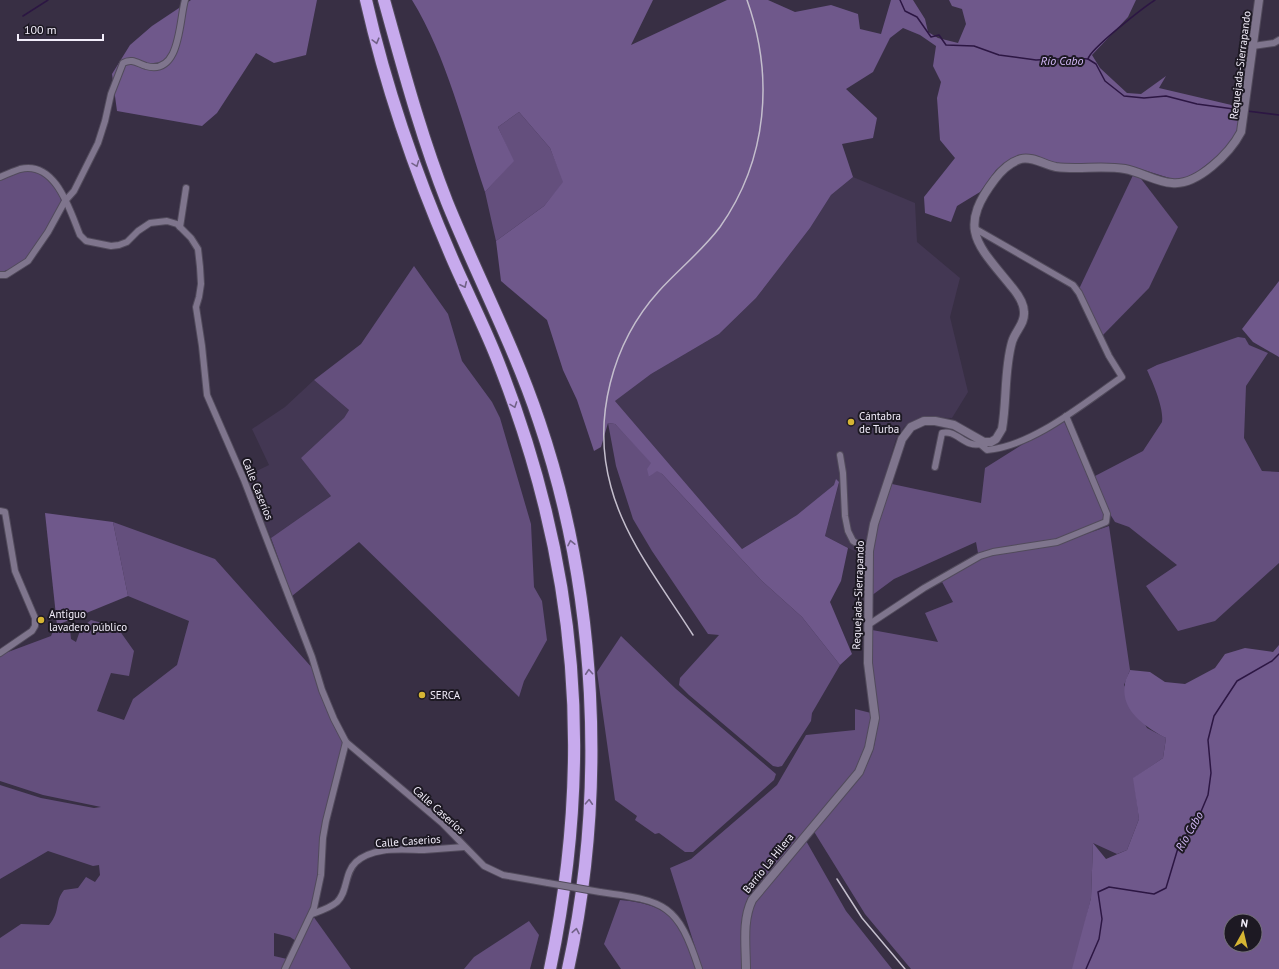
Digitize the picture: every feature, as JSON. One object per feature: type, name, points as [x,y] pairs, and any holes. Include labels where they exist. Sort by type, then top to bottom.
[{"type":"highway","points":[[384,0],[415,112],[431,158],[473,262],[506,334],[540,421],[556,478],[577,575],[586,634],[590,694],[590,772],[584,874],[578,918],[568,969]]},
{"type":"highway","points":[[366,1],[387,81],[408,146],[452,257],[499,363],[525,435],[540,486],[557,564],[570,653],[575,724],[575,767],[573,817],[568,868],[550,969]]},
{"type":"street","points":[[0,275],[6,275],[28,261],[48,232],[65,201],[80,181],[98,143],[111,94],[123,63],[132,60],[153,67],[166,62],[176,48],[185,0]]},
{"type":"street","name":"Requejada-Sierrapando","points":[[815,823],[859,772],[869,748],[875,718],[868,664],[869,551],[874,524],[902,439],[911,427],[924,421],[944,422],[961,429],[980,443],[991,442],[996,439],[1002,429],[1009,357],[1012,342],[1024,321],[1024,313],[1021,301],[1016,292],[978,244],[974,228],[977,208],[985,192],[997,177],[1015,161],[1026,158],[1056,167],[1124,169],[1170,183],[1184,183],[1213,166],[1228,152],[1242,132],[1259,0]]},
{"type":"street","points":[[1253,46],[1274,43],[1279,40]]},
{"type":"street","points":[[0,177],[21,169],[33,168],[44,173],[55,182],[63,194],[80,235],[86,241],[111,246],[127,242],[150,223],[157,221],[167,221],[177,224],[180,227],[186,188]]},
{"type":"street","name":"Calle Caseríos","points":[[180,227],[198,249],[200,290],[196,307],[207,395],[244,480],[312,657],[324,696],[334,720],[346,742],[442,823],[479,862],[493,872],[507,876],[645,899],[669,911],[686,932],[699,969]]},
{"type":"street","points":[[935,467],[942,433],[950,432],[968,444],[980,443],[987,450],[1013,446],[1066,416],[1122,377],[1109,356],[1079,293],[1073,285],[974,228]]},
{"type":"street","points":[[868,625],[924,588],[980,556],[992,552],[1057,542],[1106,522],[1107,514],[1066,416]]},
{"type":"street","points":[[840,455],[843,473],[844,516],[848,531],[853,541],[869,551]]},
{"type":"street","points":[[0,511],[5,512],[15,571],[32,609],[35,626],[27,636],[0,653]]},
{"type":"street","points":[[285,969],[312,914],[320,881],[326,821],[346,742]]},
{"type":"street","name":"Barrio La Hilera","points":[[746,969],[746,922],[749,907],[758,890],[815,823]]},
{"type":"street","name":"Calle Caserios","points":[[312,914],[338,902],[343,893],[347,877],[352,866],[369,854],[388,850],[464,847]]},
{"type":"shaded area","points":[[191,0],[317,0],[306,55],[274,63],[256,53],[217,113],[202,126],[117,111],[112,74],[130,45],[152,26]]},
{"type":"shaded area","points":[[412,0],[653,0],[631,45],[727,0],[768,0],[795,12],[831,5],[858,14],[860,29],[881,34],[891,0],[913,0],[925,19],[928,32],[938,38],[958,43],[966,24],[962,9],[952,6],[949,0],[1136,0],[1128,17],[1092,55],[1100,68],[1127,93],[1141,94],[1166,76],[1159,88],[1240,107],[1240,123],[1235,138],[1225,150],[1192,176],[1179,181],[1131,166],[1057,164],[1026,155],[1013,158],[996,170],[980,192],[957,206],[951,222],[925,213],[924,197],[955,158],[940,140],[937,98],[941,82],[933,66],[936,46],[920,35],[903,28],[890,38],[873,72],[846,89],[877,118],[873,138],[842,144],[853,177],[831,195],[810,228],[756,298],[719,334],[651,374],[615,401],[742,549],[797,515],[834,485],[836,479],[839,482],[825,536],[848,548],[841,581],[830,602],[852,654],[840,665],[802,617],[761,580],[662,474],[657,471],[649,477],[647,469],[651,463],[615,424],[608,423],[601,447],[594,451],[577,400],[563,370],[547,320],[501,281],[496,241],[544,206],[563,182],[550,148],[519,112],[498,127],[514,161],[485,192],[445,69],[424,22]]},
{"type":"shaded area","points":[[519,112],[550,148],[564,182],[544,206],[496,241],[485,192],[513,161],[498,127]]},
{"type":"shaded area","points":[[31,170],[42,175],[52,183],[59,193],[61,205],[44,236],[29,255],[21,263],[0,272],[0,179],[23,171]]},
{"type":"shaded area","points":[[1135,171],[1178,227],[1149,288],[1102,336],[1079,289]]},
{"type":"shaded area","points":[[853,177],[915,203],[917,242],[960,278],[950,317],[968,392],[952,418],[921,417],[904,427],[896,439],[865,544],[864,556],[825,536],[839,483],[797,515],[742,549],[615,401],[651,374],[719,334],[756,298],[810,228],[831,195]]},
{"type":"shaded area","points":[[414,266],[448,314],[462,361],[492,402],[500,418],[531,524],[534,587],[542,601],[547,640],[524,681],[519,697],[359,542],[292,596],[271,538],[331,496],[301,458],[344,418],[349,410],[314,380],[361,344]]},
{"type":"shaded area","points":[[1279,281],[1279,357],[1253,342],[1242,329]]},
{"type":"shaded area","points":[[1238,337],[1245,338],[1249,345],[1268,353],[1246,386],[1244,438],[1262,471],[1279,472],[1279,563],[1215,621],[1178,631],[1146,586],[1177,565],[1129,527],[1115,522],[1110,514],[1095,476],[1143,451],[1162,422],[1160,403],[1147,370],[1157,365]]},
{"type":"shaded area","points":[[314,380],[349,410],[344,418],[331,496],[271,538],[246,476],[269,465],[252,429],[285,407]]},
{"type":"shaded area","points":[[1063,419],[1105,512],[1105,518],[1100,524],[1060,538],[1027,546],[993,549],[978,553],[976,542],[894,579],[871,596],[875,532],[892,484],[981,503],[985,468]]},
{"type":"shaded area","points":[[608,423],[615,424],[652,463],[649,477],[657,470],[662,474],[761,580],[802,617],[840,665],[812,713],[811,721],[782,766],[773,766],[679,685],[680,678],[719,635],[708,634],[652,551],[633,519],[616,466]]},
{"type":"shaded area","points":[[45,513],[113,522],[128,596],[57,625]]},
{"type":"shaded area","points":[[113,522],[215,559],[314,670],[321,694],[342,741],[315,898],[296,941],[290,937],[274,933],[274,956],[287,959],[282,969],[0,969],[0,938],[21,924],[49,925],[53,920],[59,899],[64,890],[78,888],[86,877],[95,882],[100,875],[99,865],[93,866],[48,851],[0,879],[0,785],[41,798],[94,808],[101,807],[43,795],[0,781],[0,655],[51,636],[53,631],[70,629],[71,639],[76,642],[81,628],[91,620],[117,627],[134,651],[129,676],[111,673],[97,711],[124,720],[133,699],[177,665],[189,621],[128,596]]},
{"type":"shaded area","points":[[1109,526],[1130,670],[1124,685],[1147,728],[1166,738],[1163,758],[1134,778],[1139,819],[1127,850],[1117,854],[1093,843],[1091,898],[1074,969],[911,969],[865,914],[813,830],[859,776],[874,748],[876,738],[876,718],[872,670],[872,630],[938,642],[925,613],[953,602],[941,580],[977,559],[995,553],[1060,543]]},
{"type":"shaded area","points":[[621,636],[676,689],[776,774],[774,780],[693,852],[685,852],[659,833],[655,834],[635,820],[637,816],[615,800],[597,672]]},
{"type":"shaded area","points":[[1279,645],[1279,969],[1072,969],[1091,898],[1093,843],[1106,859],[1127,850],[1139,819],[1133,778],[1163,758],[1166,738],[1150,729],[1136,717],[1126,702],[1125,682],[1130,670],[1150,672],[1165,682],[1185,684],[1215,668],[1225,654],[1245,648],[1273,652]]},
{"type":"shaded area","points":[[855,709],[871,713],[868,740],[859,766],[755,889],[746,908],[742,928],[742,969],[702,969],[670,868],[691,859],[777,785],[806,735],[855,730]]},
{"type":"shaded area","points":[[805,839],[846,911],[892,969],[748,969],[750,917],[757,897]]},
{"type":"shaded area","points":[[620,900],[638,902],[652,906],[672,919],[685,939],[696,969],[621,969],[604,944]]},
{"type":"shaded area","points":[[313,916],[351,969],[287,969]]},
{"type":"shaded area","points":[[529,921],[539,935],[530,969],[464,969],[474,957]]},
{"type":"waterway","points":[[23,16],[48,0]]},
{"type":"waterway","name":"Río Cabo","points":[[900,0],[905,11],[917,17],[931,37],[939,35],[946,45],[974,46],[999,55],[1036,60],[1074,58],[1088,59],[1096,64],[1105,81],[1124,96],[1144,98],[1166,96],[1197,104],[1241,110]]},
{"type":"waterway","points":[[1088,59],[1107,38],[1129,19],[1155,0]]},
{"type":"waterway","name":"Río Cabo","points":[[1247,111],[1279,115]]},
{"type":"waterway","name":"Río Cabo","points":[[1086,969],[1099,939],[1102,919],[1098,892],[1109,887],[1154,894],[1166,888],[1178,848],[1200,814],[1208,795],[1211,773],[1208,740],[1214,716],[1237,681],[1272,661],[1279,654]]},
{"type":"railway","points":[[693,635],[646,564],[617,507],[606,461],[604,435],[605,409],[610,383],[618,358],[629,334],[659,291],[706,244],[720,227],[736,201],[748,174],[757,145],[762,116],[763,87],[761,58],[756,29],[747,0]]},
{"type":"railway","points":[[837,879],[862,918],[905,969]]},
{"type":"place","name":"Cántabra de Turba","points":[[851,422]]},
{"type":"place","name":"Antiguo lavadero público","points":[[41,620]]},
{"type":"place","name":"SERCA","points":[[422,695]]}]
